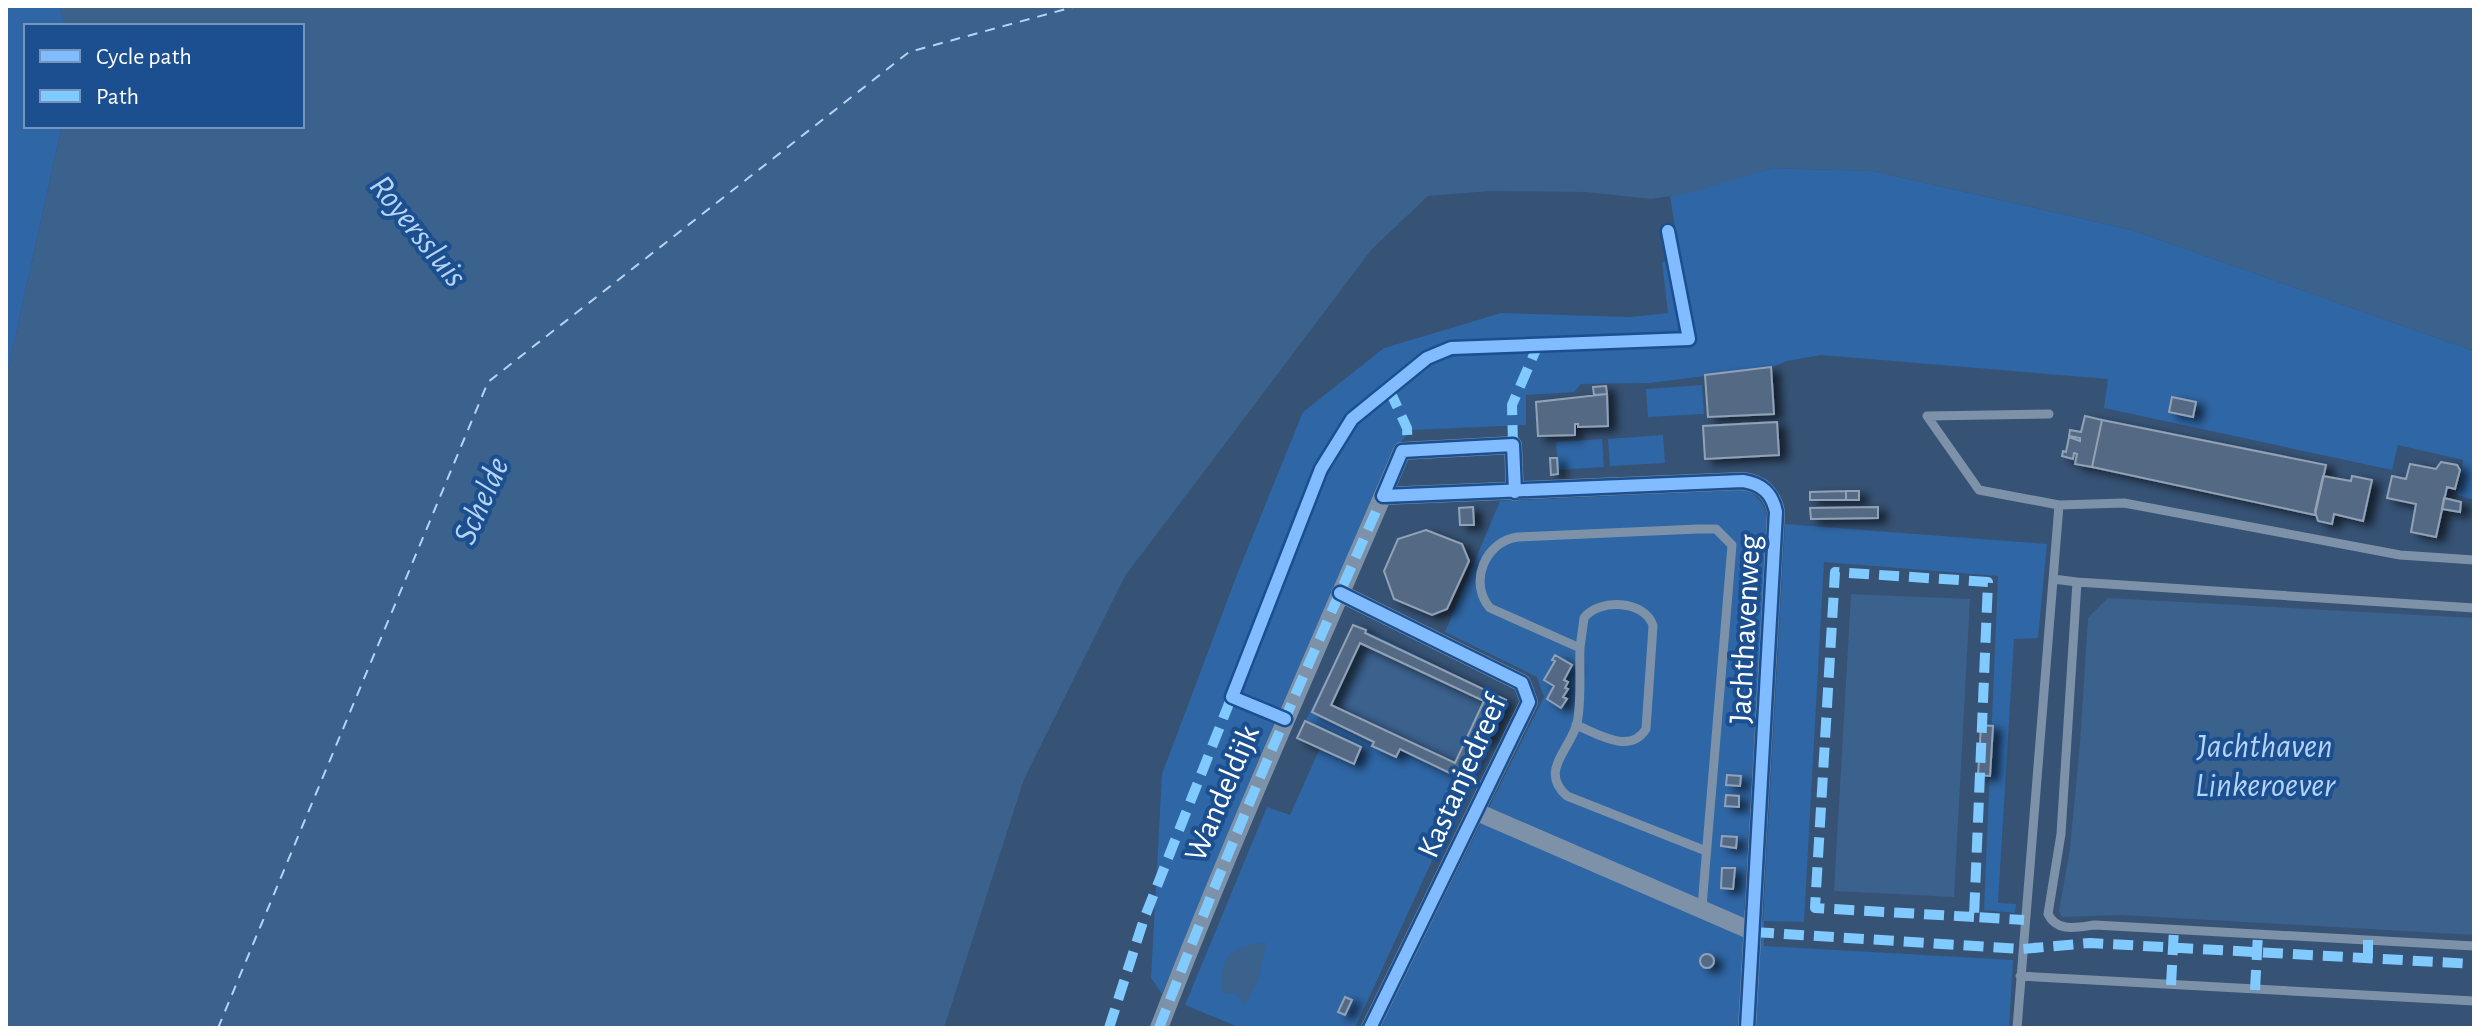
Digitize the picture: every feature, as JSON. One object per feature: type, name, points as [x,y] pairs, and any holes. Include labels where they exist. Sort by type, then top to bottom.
[{"type":"street","points":[[1383,496],[1402,451],[1513,445],[1515,492]]},
{"type":"street","name":"Jachthavenweg","points":[[1383,496],[1743,481],[1755,483],[1774,499],[1776,512],[1747,1028]]},
{"type":"street","name":"Wandeldijk","points":[[1159,1028],[1198,926],[1383,496]]},
{"type":"street","name":"Kastanjedreef","points":[[1340,593],[1522,683],[1529,702],[1370,1028]]},
{"type":"street","points":[[1477,812],[1754,932]]},
{"type":"lane","points":[[2049,414],[1927,416],[1979,490],[2059,505],[2124,503],[2400,555],[2474,560]]},
{"type":"lane","points":[[2017,1028],[2059,505]]},
{"type":"lane","points":[[1580,648],[1490,608],[1482,598],[1480,575],[1499,542],[1518,537],[1716,529],[1732,545],[1702,908]]},
{"type":"lane","points":[[2053,579],[2474,608]]},
{"type":"lane","points":[[2077,582],[2061,834],[2048,914],[2052,922],[2059,927],[2095,925],[2474,946]]},
{"type":"lane","points":[[1576,725],[1617,741],[1635,741],[1646,729],[1653,626],[1651,617],[1639,608],[1605,605],[1595,608],[1584,618],[1576,725],[1557,763],[1555,772],[1559,789],[1567,796],[1706,851]]},
{"type":"lane","points":[[2020,976],[2474,1001]]},
{"type":"shaded area","points":[[6,6],[60,6],[64,24],[24,24],[24,128],[62,128],[6,379]]},
{"type":"shaded area","points":[[1773,168],[1873,171],[2132,230],[2474,351],[2474,500],[2457,495],[2463,460],[2398,445],[2392,470],[2104,408],[2108,379],[1821,355],[1787,361],[1770,368],[1649,383],[1581,384],[1574,392],[1526,395],[1526,425],[1412,430],[1397,446],[1277,716],[1162,994],[1151,978],[1162,774],[1238,572],[1303,412],[1384,348],[1501,313],[1630,317],[1668,313],[1662,262],[1680,260],[1670,196]]},
{"type":"shaded area","points":[[1702,385],[1704,414],[1648,417],[1646,389]]},
{"type":"shaded area","points":[[1663,435],[1665,463],[1610,466],[1608,439]]},
{"type":"shaded area","points":[[1602,439],[1604,467],[1558,470],[1556,442]]},
{"type":"shaded area","points":[[1744,490],[1761,502],[1767,523],[1744,910],[1763,920],[1785,524],[2047,544],[2038,638],[2014,639],[1998,903],[2016,904],[2015,913],[1984,910],[1998,576],[1824,562],[1804,922],[1764,921],[1764,946],[2013,960],[2009,1028],[1379,1028],[1544,697],[1537,677],[1445,632],[1500,501]]},
{"type":"shaded area","points":[[1355,625],[1506,700],[1355,1028],[1241,1028],[1185,1005],[1267,807],[1290,815],[1320,748],[1297,738]]},
{"type":"water","points":[[60,6],[2474,6],[2474,351],[2132,230],[1873,171],[1773,168],[1689,193],[1651,199],[1586,192],[1490,191],[1428,196],[1372,249],[1125,576],[1024,779],[944,1028],[6,1028],[6,379],[62,128],[304,128],[304,24],[64,24]]},
{"type":"water","points":[[1851,594],[1970,599],[1954,897],[1834,891]]},
{"type":"water","name":"Jachthaven Linkeroever","points":[[2108,598],[2474,618],[2474,935],[2122,915],[2062,917],[2059,911],[2070,849],[2088,618]]},
{"type":"water","points":[[1360,643],[1484,701],[1455,763],[1331,705]]},
{"type":"water","points":[[1266,942],[1259,978],[1245,1005],[1235,993],[1222,991],[1223,968],[1230,954]]},
{"type":"building","points":[[1771,367],[1774,414],[1708,417],[1705,375]]},
{"type":"building","points":[[1606,386],[1607,394],[1594,395],[1593,387]]},
{"type":"building","points":[[1607,394],[1608,426],[1578,427],[1575,424],[1575,435],[1538,436],[1536,402]]},
{"type":"building","points":[[2172,397],[2196,402],[2193,417],[2169,412]]},
{"type":"building","points":[[2085,416],[2102,420],[2092,467],[2075,464],[2077,454],[2074,453],[2073,459],[2062,456],[2069,437],[2080,441],[2080,438],[2069,436],[2070,430],[2081,432]]},
{"type":"building","points":[[2102,420],[2326,465],[2315,515],[2092,467]]},
{"type":"building","points":[[1777,422],[1779,455],[1705,459],[1703,426]]},
{"type":"building","points":[[1550,458],[1557,458],[1558,474],[1551,475]]},
{"type":"building","points":[[2441,462],[2457,465],[2460,470],[2455,489],[2447,487],[2436,537],[2411,532],[2416,504],[2387,498],[2392,476],[2406,479],[2410,464],[2436,469]]},
{"type":"building","points":[[2323,476],[2351,481],[2352,476],[2372,480],[2363,521],[2334,514],[2332,524],[2318,521],[2315,511]]},
{"type":"building","points":[[1846,491],[1846,500],[1810,500],[1810,492]]},
{"type":"building","points":[[1846,491],[1859,491],[1859,500],[1846,500]]},
{"type":"building","points":[[2444,498],[2461,502],[2460,512],[2442,509]]},
{"type":"building","points":[[1473,507],[1474,525],[1460,525],[1459,508]]},
{"type":"building","points":[[1878,507],[1878,518],[1811,519],[1810,508]]},
{"type":"building","points":[[1426,530],[1462,544],[1469,561],[1447,609],[1432,615],[1394,599],[1384,571],[1398,539]]},
{"type":"building","points":[[1353,625],[1506,700],[1487,741],[1482,739],[1468,770],[1464,769],[1460,778],[1400,749],[1396,757],[1372,746],[1374,742],[1312,712]],"holes":[[[1360,643],[1484,701],[1455,763],[1331,705]]]},
{"type":"building","points":[[1555,655],[1572,665],[1564,680],[1568,682],[1565,688],[1568,689],[1563,697],[1567,699],[1561,708],[1547,699],[1554,686],[1544,680],[1555,661],[1552,660]]},
{"type":"building","points":[[1305,721],[1361,747],[1354,764],[1297,738]]},
{"type":"building","points":[[1981,725],[1993,726],[1990,776],[1978,775]]},
{"type":"building","points":[[1727,775],[1741,776],[1740,786],[1726,785]]},
{"type":"building","points":[[1726,795],[1739,796],[1739,807],[1725,806]]},
{"type":"building","points":[[1722,836],[1737,837],[1736,848],[1721,846]]},
{"type":"building","points":[[1722,868],[1735,868],[1733,889],[1721,888]]},
{"type":"building","points":[[1707,954],[1714,961],[1707,968],[1700,961]]},
{"type":"building","points":[[1345,997],[1352,1000],[1345,1015],[1338,1012]]},
{"type":"ferry route","points":[[218,1028],[488,382],[909,52],[1077,6]]},
{"type":"marked path","points":[[1513,445],[1512,405],[1538,345]]},
{"type":"marked path","points":[[1389,389],[1407,428],[1408,451]]},
{"type":"marked path","points":[[1159,1028],[1267,760],[1383,496]]},
{"type":"marked path","points":[[1974,917],[1815,908],[1835,572],[1988,582],[1974,917],[2024,920]]},
{"type":"marked path","points":[[1109,1028],[1144,919],[1234,691]]},
{"type":"marked path","points":[[2171,985],[2174,929]]},
{"type":"marked path","points":[[1754,932],[2022,949],[2090,943],[2474,964]]},
{"type":"marked path","points":[[2255,990],[2258,934]]},
{"type":"marked path","points":[[2368,940],[2368,958]]},
{"type":"cycle path","points":[[1285,719],[1232,697],[1321,469],[1352,419],[1427,358],[1451,348],[1689,339],[1668,231]]},
{"type":"cycle path","points":[[1515,492],[1513,445],[1402,451],[1383,496],[1743,481],[1761,487],[1772,500],[1776,512],[1747,1028]]},
{"type":"cycle path","points":[[1340,593],[1522,683],[1529,702],[1370,1028]]},
{"type":"water label","name":"Royerssluis","points":[[419,230]]},
{"type":"water label","name":"Schelde","points":[[480,500]]}]
